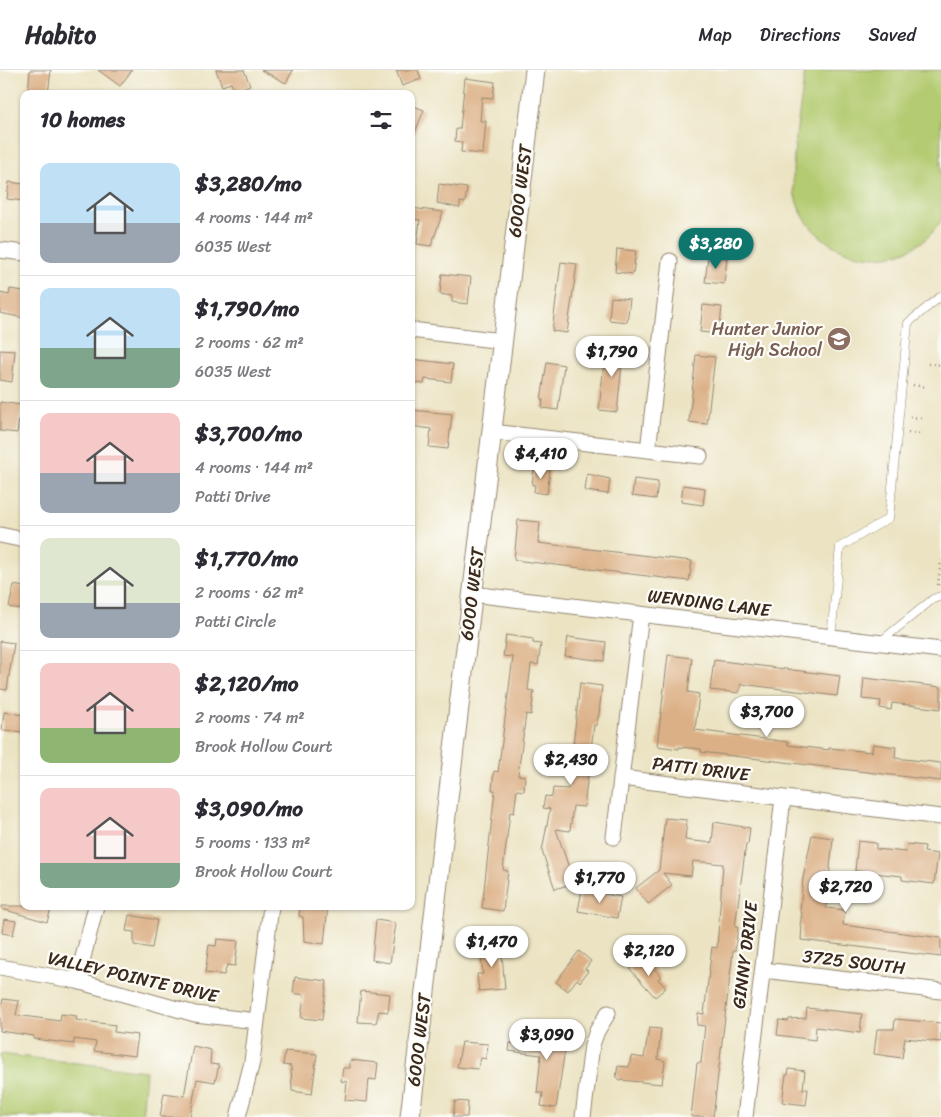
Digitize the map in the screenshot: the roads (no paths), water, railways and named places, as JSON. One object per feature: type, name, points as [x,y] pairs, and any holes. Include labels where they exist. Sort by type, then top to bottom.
[{"type":"street","name":"6000 WEST","points":[[410,1117],[535,70]]},
{"type":"street","points":[[0,250],[20,252]]},
{"type":"street","points":[[648,450],[670,261]]},
{"type":"street","points":[[415,330],[502,341]]},
{"type":"street","points":[[492,432],[700,456]]},
{"type":"street","points":[[0,535],[20,539]]},
{"type":"street","name":"WENDING LANE","points":[[472,594],[941,650]]},
{"type":"street","points":[[614,837],[641,614]]},
{"type":"street","name":"PATTI DRIVE","points":[[621,778],[941,817]]},
{"type":"street","name":"GINNY DRIVE","points":[[745,1117],[783,798]]},
{"type":"street","points":[[77,982],[95,910]]},
{"type":"street","points":[[238,1117],[250,1072],[270,910]]},
{"type":"street","name":"VALLEY POINTE DRIVE","points":[[0,967],[77,982],[196,1014],[257,1021]]},
{"type":"street","name":"3725 SOUTH","points":[[763,970],[941,991]]},
{"type":"street","points":[[583,1117],[592,1045],[608,1013]]},
{"type":"lane","points":[[831,637],[840,547],[889,518],[908,323],[941,296]]},
{"type":"lane","points":[[880,643],[933,599],[941,596]]},
{"type":"place","name":"Hunter Junior High School","points":[[839,339]]}]
